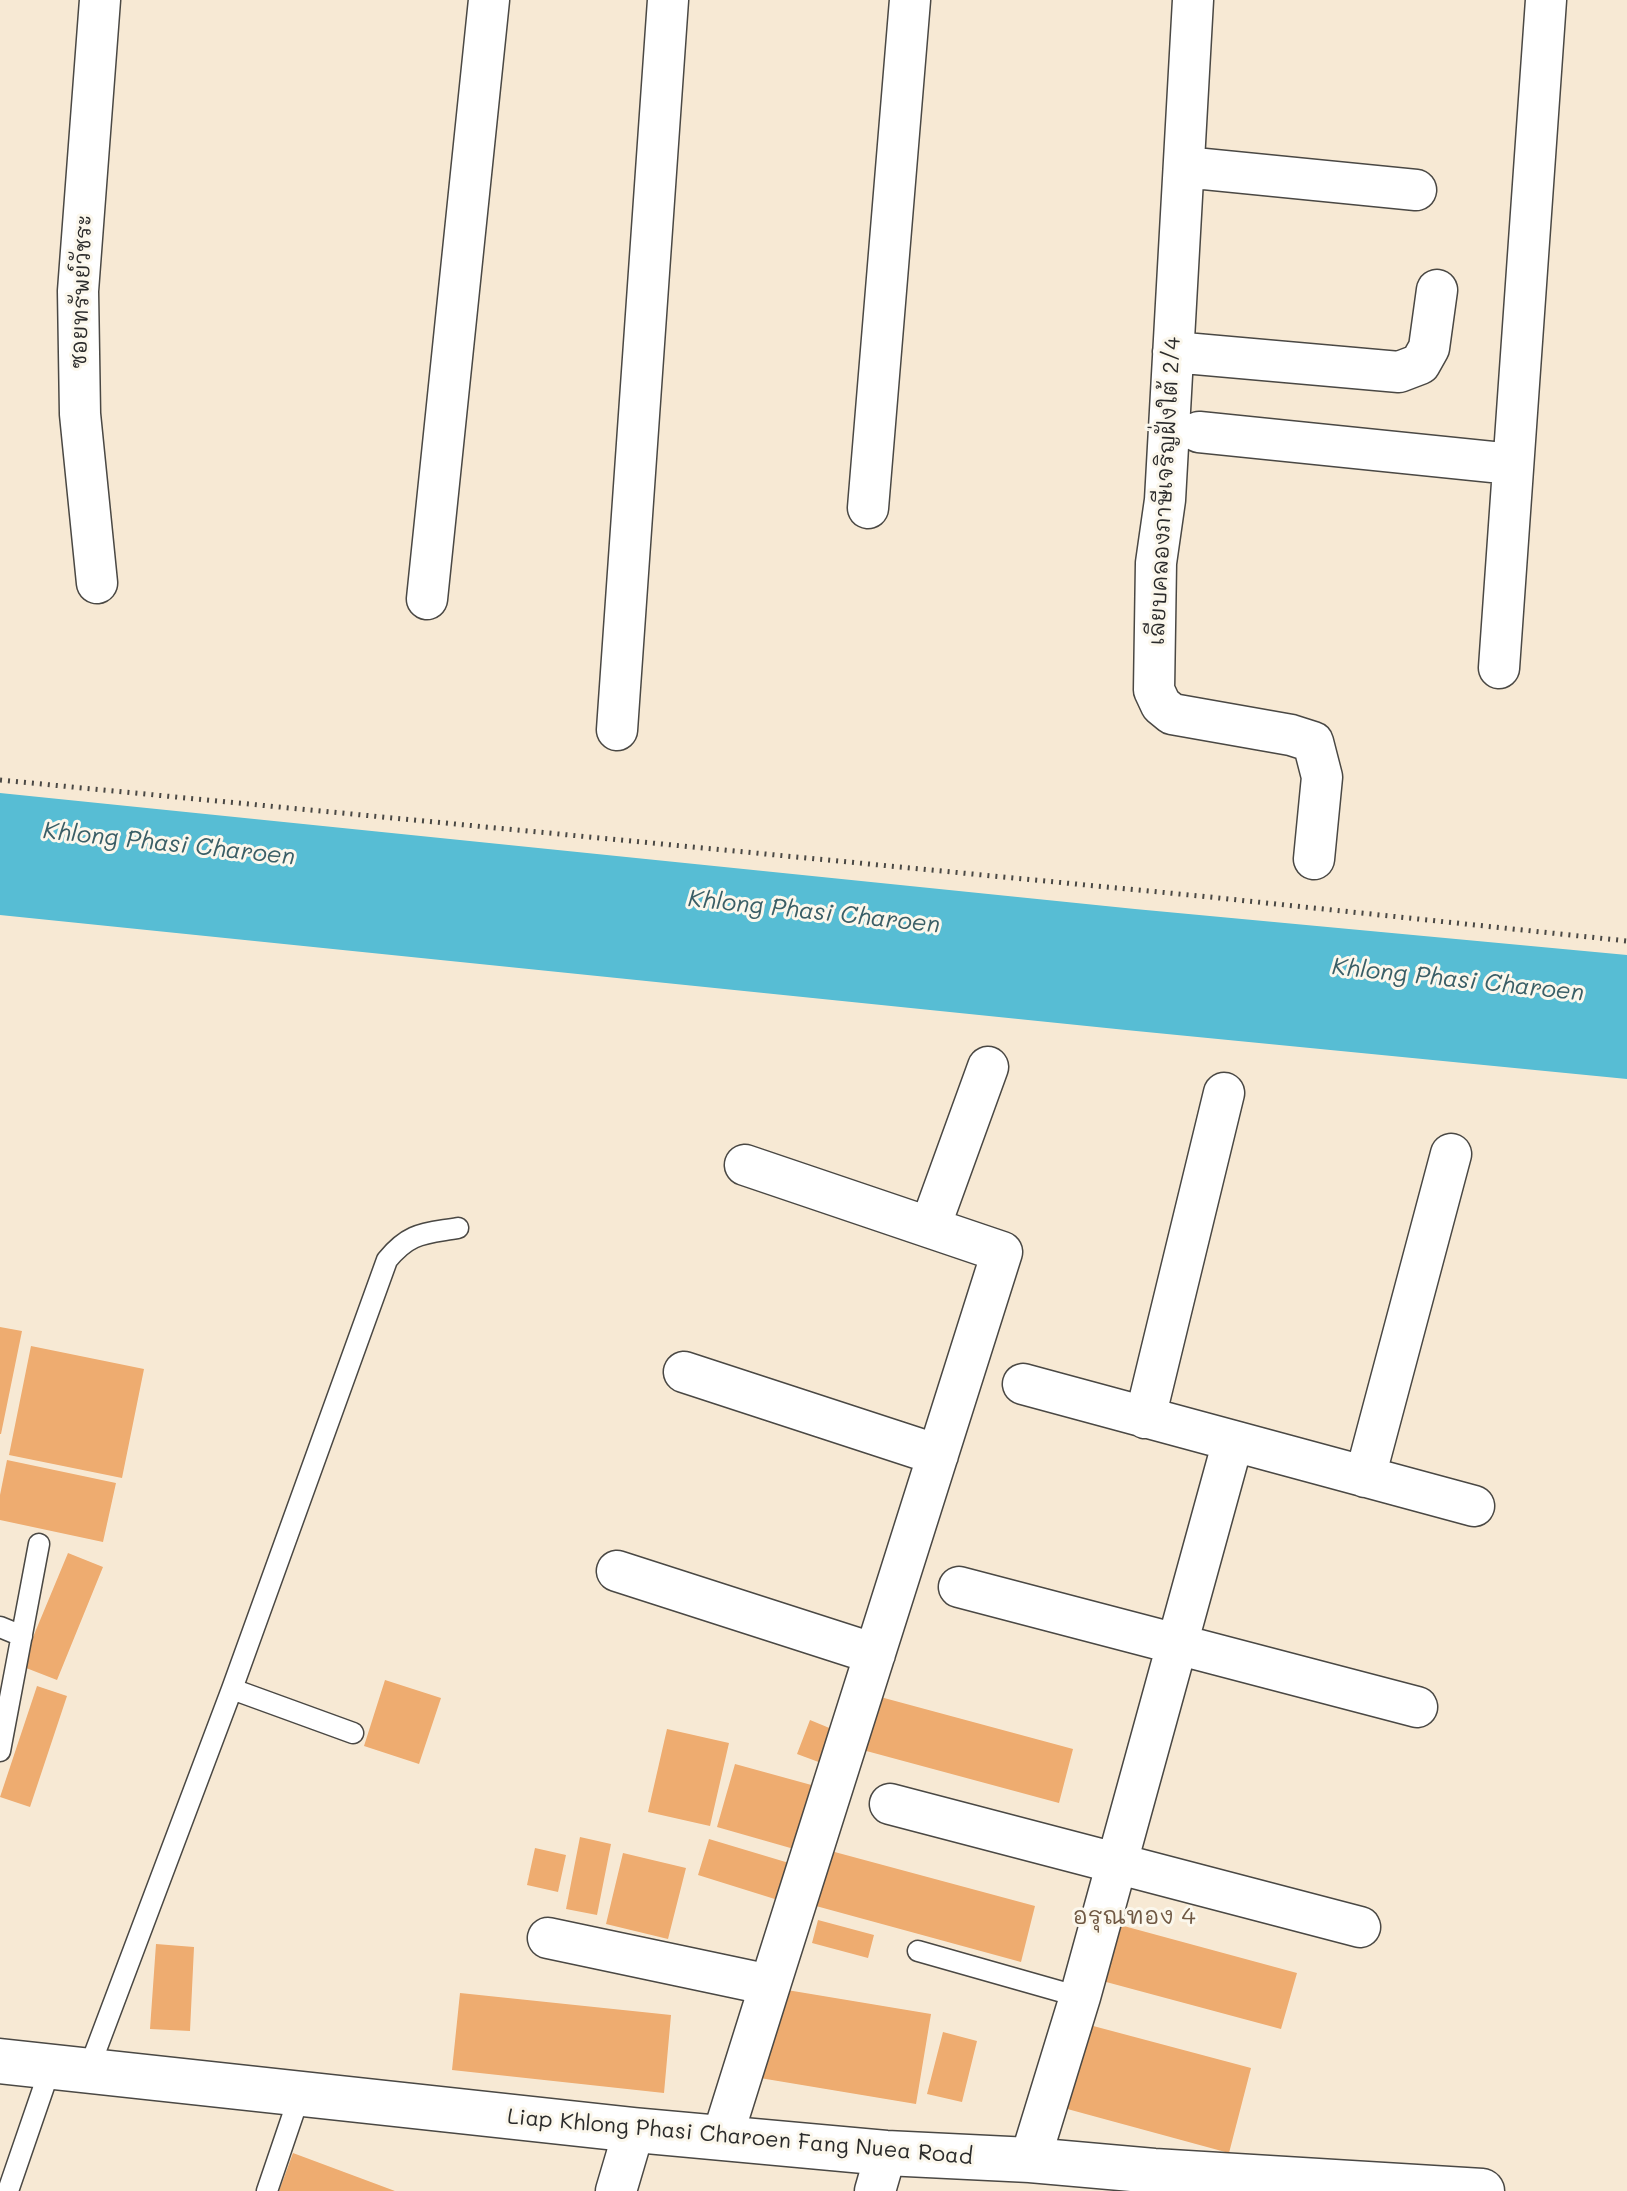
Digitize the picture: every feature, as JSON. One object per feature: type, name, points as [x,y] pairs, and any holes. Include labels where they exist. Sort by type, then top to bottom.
[{"type":"main road","name":"Liap Khlong Phasi Charoen Fang Nuea Road","points":[[0,2061],[722,2138],[880,2172],[1030,2160],[1151,2181],[1482,2191]]},
{"type":"street","name":"ซอยทรัพย์วัชระ","points":[[97,583],[80,414],[78,291],[100,0]]},
{"type":"street","points":[[427,599],[489,0]]},
{"type":"street","points":[[617,730],[668,0]]},
{"type":"street","points":[[868,508],[910,0]]},
{"type":"street","name":"เลียบคลองภาษีเจริญฝั่งใต้ 2/4","points":[[1193,0],[1165,500],[1156,563],[1154,690],[1161,705],[1172,714],[1291,735],[1313,742],[1322,777],[1314,859]]},
{"type":"street","points":[[1499,668],[1546,0]]},
{"type":"street","points":[[1184,167],[1416,190]]},
{"type":"street","points":[[1173,352],[1399,372],[1420,364],[1429,348],[1437,290]]},
{"type":"street","points":[[1199,432],[1512,464]]},
{"type":"street","points":[[930,1227],[988,1067]]},
{"type":"street","points":[[1145,1418],[1224,1093]]},
{"type":"street","points":[[1365,1477],[1451,1154]]},
{"type":"street","points":[[722,2138],[1002,1252],[745,1165]]},
{"type":"street","points":[[684,1372],[938,1455]]},
{"type":"street","points":[[1023,1384],[1474,1506]]},
{"type":"street","points":[[1030,2160],[1080,1997],[1233,1441]]},
{"type":"street","points":[[617,1571],[875,1654]]},
{"type":"street","points":[[959,1587],[1417,1707]]},
{"type":"street","points":[[890,1804],[1360,1927]]},
{"type":"street","points":[[548,1938],[770,1985]]},
{"type":"street","points":[[616,2191],[634,2130]]},
{"type":"lane","points":[[8,2191],[69,2069],[232,1689],[387,1260],[398,1246],[414,1235],[458,1228]]},
{"type":"lane","points":[[0,1751],[39,1544]]},
{"type":"lane","points":[[0,1627],[22,1636]]},
{"type":"lane","points":[[232,1689],[353,1733]]},
{"type":"lane","points":[[918,1951],[1080,1997]]},
{"type":"lane","points":[[267,2191],[300,2094]]},
{"type":"path","points":[[0,780],[1184,894],[1627,941]]},
{"type":"water","name":"Khlong Phasi Charoen","points":[[0,793],[1135,909],[1627,955],[1627,1079],[0,915]]},
{"type":"building","points":[[0,1327],[22,1331],[1,1434],[0,1434]]},
{"type":"building","points":[[31,1346],[144,1369],[122,1478],[9,1455]]},
{"type":"building","points":[[7,1460],[116,1483],[103,1542],[0,1520],[0,1495]]},
{"type":"building","points":[[68,1553],[103,1567],[57,1680],[21,1666]]},
{"type":"building","points":[[385,1680],[441,1698],[419,1764],[364,1746]]},
{"type":"building","points":[[37,1686],[67,1696],[30,1807],[0,1797]]},
{"type":"building","points":[[873,1695],[1073,1749],[1059,1803],[859,1749]]},
{"type":"building","points":[[810,1720],[844,1734],[832,1767],[797,1754]]},
{"type":"building","points":[[667,1729],[729,1743],[710,1826],[648,1812]]},
{"type":"building","points":[[735,1764],[826,1789],[808,1853],[717,1827]]},
{"type":"building","points":[[580,1837],[611,1844],[597,1915],[566,1909]]},
{"type":"building","points":[[709,1839],[789,1863],[778,1900],[698,1875]]},
{"type":"building","points":[[535,1848],[566,1855],[558,1892],[527,1885]]},
{"type":"building","points":[[831,1851],[1035,1906],[1021,1962],[816,1906]]},
{"type":"building","points":[[623,1853],[686,1868],[668,1939],[606,1924]]},
{"type":"building","points":[[818,1920],[874,1935],[868,1958],[812,1943]]},
{"type":"building","points":[[1109,1922],[1297,1973],[1281,2029],[1095,1979]]},
{"type":"building","points":[[156,1944],[194,1947],[190,2031],[150,2029]]},
{"type":"building","points":[[775,1988],[931,2014],[916,2104],[760,2078]]},
{"type":"building","points":[[460,1993],[671,2015],[664,2093],[452,2070]]},
{"type":"building","points":[[1082,2023],[1251,2068],[1229,2153],[1060,2107]]},
{"type":"building","points":[[943,2032],[977,2041],[962,2102],[927,2094]]},
{"type":"building","points":[[293,2153],[395,2191],[279,2191]]},
{"type":"district","name":"อรุณทอง 4","points":[[1134,1917]]}]
